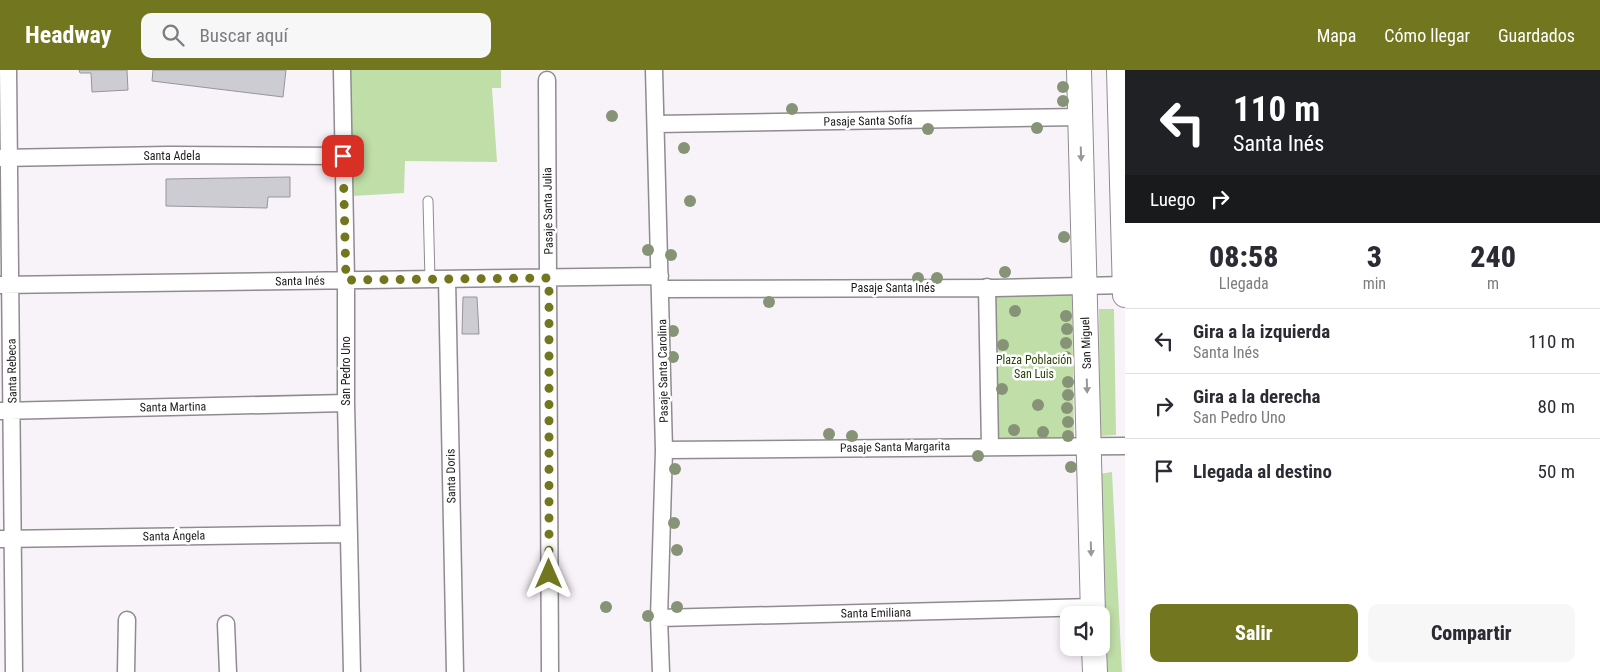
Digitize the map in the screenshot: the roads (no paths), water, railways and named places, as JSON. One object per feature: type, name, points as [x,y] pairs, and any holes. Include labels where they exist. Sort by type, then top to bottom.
[{"type":"main road","name":"San Miguel","points":[[1078,70],[1093,606]]},
{"type":"main road","points":[[1119,70],[1122,120],[1125,296]]},
{"type":"main road","points":[[1094,656],[1095,672]]},
{"type":"street","name":"Santa Rebeca","points":[[8,70],[5,158],[7,539],[14,672]]},
{"type":"street","name":"San Pedro Uno","points":[[342,70],[346,403],[352,672]]},
{"type":"street","name":"Pasaje Santa Carolina","points":[[654,70],[664,450],[659,618],[660,672]]},
{"type":"street","name":"Pasaje Santa Julia","points":[[547,80],[550,672]]},
{"type":"street","name":"Pasaje Santa Sofía","points":[[656,124],[1080,118]]},
{"type":"street","name":"Santa Adela","points":[[5,158],[168,155],[343,156]]},
{"type":"street","name":"Santa Inés","points":[[6,284],[549,278],[660,282]]},
{"type":"street","name":"Santa Doris","points":[[447,279],[455,672]]},
{"type":"street","name":"Pasaje Santa Inés","points":[[660,282],[987,287],[1125,285]]},
{"type":"street","points":[[987,287],[990,446]]},
{"type":"street","name":"Santa Martina","points":[[6,411],[346,403]]},
{"type":"street","name":"Pasaje Santa Margarita","points":[[664,450],[1125,446]]},
{"type":"street","name":"Santa Ángela","points":[[7,539],[349,534]]},
{"type":"street","name":"Santa Emiliana","points":[[659,618],[1060,612]]},
{"type":"street","points":[[126,672],[127,620]]},
{"type":"street","points":[[226,624],[228,672]]},
{"type":"lane","points":[[428,201],[430,280]]},
{"type":"park label","name":"Plaza Población San Luis","points":[[1034,367]]}]
